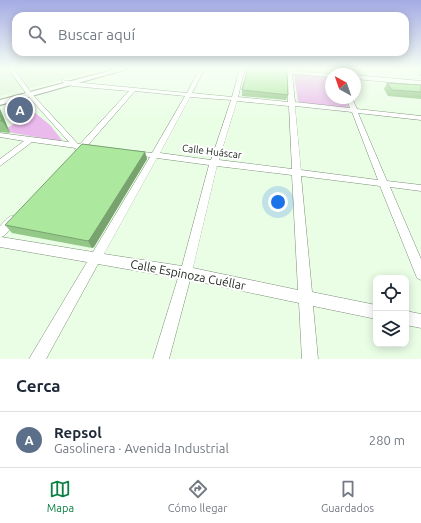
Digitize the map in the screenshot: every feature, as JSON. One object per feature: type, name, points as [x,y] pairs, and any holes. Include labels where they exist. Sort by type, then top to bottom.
[{"type":"main road","points":[[0,103],[58,85]]},
{"type":"main road","points":[[0,98],[28,93]]},
{"type":"street","points":[[22,85],[28,93],[79,146]]},
{"type":"street","points":[[90,85],[133,90],[235,98],[421,118]]},
{"type":"street","points":[[37,359],[155,155],[193,85]]},
{"type":"street","points":[[161,359],[186,273],[214,162],[240,85]]},
{"type":"street","points":[[289,85],[292,104],[310,359]]},
{"type":"street","points":[[71,158],[79,146],[133,90]]},
{"type":"street","points":[[352,104],[421,274]]},
{"type":"street","points":[[1,136],[104,149]]},
{"type":"street","points":[[0,163],[30,140]]},
{"type":"street","name":"Calle Huáscar","points":[[126,152],[421,188]]},
{"type":"street","points":[[0,233],[22,210]]},
{"type":"street","name":"Calle Espinoza Cuéllar","points":[[0,242],[186,273],[306,299],[373,311]]},
{"type":"street","points":[[409,319],[421,321]]},
{"type":"shaded area","points":[[0,85],[43,85],[0,96]]},
{"type":"shaded area","points":[[296,85],[325,85],[325,104],[348,104],[349,106],[346,108],[300,103],[298,101]]},
{"type":"shaded area","points":[[34,112],[50,125],[62,140],[59,141],[2,131]]},
{"type":"building","points":[[243,85],[288,85],[288,95],[242,90]]},
{"type":"building","points":[[388,85],[421,85],[421,92],[392,90]]},
{"type":"building","points":[[82,144],[145,152],[90,239],[88,241],[5,225]]},
{"type":"place","name":"Repsol","points":[[20,110]]}]
